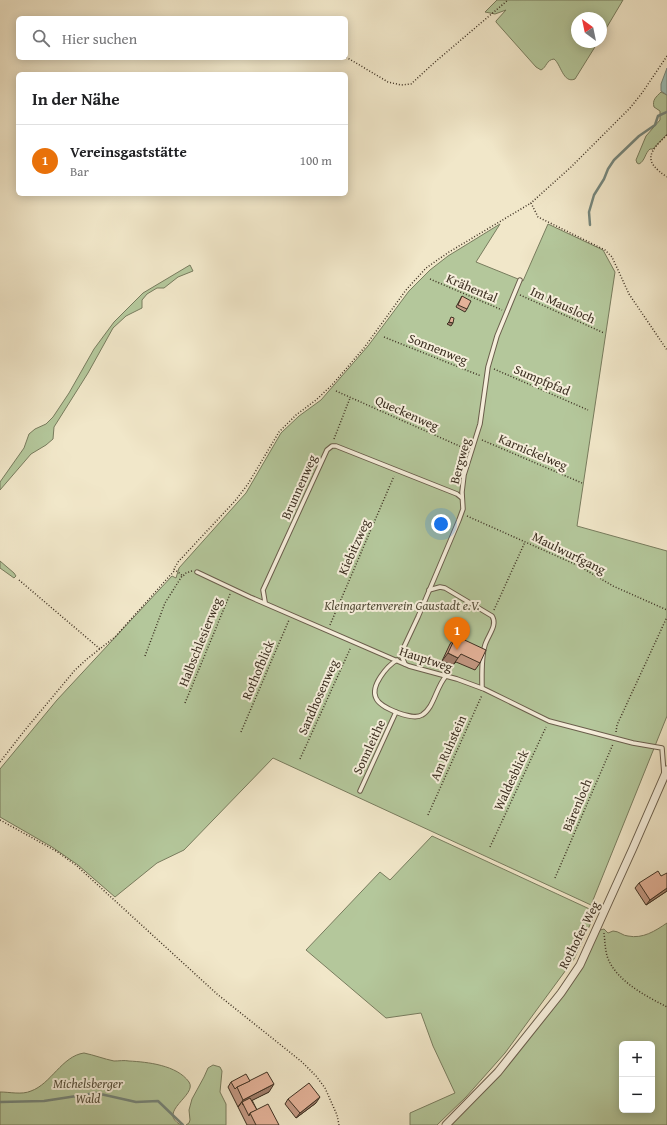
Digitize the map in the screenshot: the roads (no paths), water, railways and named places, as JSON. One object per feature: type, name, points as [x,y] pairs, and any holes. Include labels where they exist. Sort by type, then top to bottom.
[{"type":"street","name":"Rothofer Weg","points":[[446,1125],[498,1072],[561,993],[580,965],[665,774]]},
{"type":"lane","name":"Bergweg","points":[[405,664],[402,657],[403,649],[430,590],[462,513],[464,475],[483,411],[488,367],[498,336],[520,280]]},
{"type":"lane","name":"Brunnenweg","points":[[265,602],[263,590],[326,450],[332,446],[336,446],[457,494],[462,498]]},
{"type":"lane","name":"Hauptweg","points":[[197,572],[232,589],[405,664],[483,689],[549,721],[662,748],[665,774]]},
{"type":"lane","points":[[430,590],[440,587],[445,588],[492,616],[494,620],[493,625],[485,644],[483,656],[483,689]]},
{"type":"lane","points":[[397,660],[385,669],[378,681],[375,691],[376,698],[396,712],[414,717],[423,715],[430,706],[440,684],[446,676]]},
{"type":"lane","name":"Sonnleithe","points":[[360,791],[396,712]]},
{"type":"water","points":[[667,68],[667,95],[661,91],[661,84]]},
{"type":"waterway","points":[[590,225],[589,212],[594,195],[614,160],[639,136],[655,125],[658,116],[667,112]]},
{"type":"waterway","points":[[0,1102],[44,1101],[96,1093],[136,1102],[158,1101],[183,1125]]},
{"type":"place","name":"Vereinsgaststätte","points":[[457,650]]},
{"type":"park label","name":"Kleingartenverein Gaustadt e.V.","points":[[402,605]]},
{"type":"park label","name":"Michelsberger Wald","points":[[88,1090]]}]
